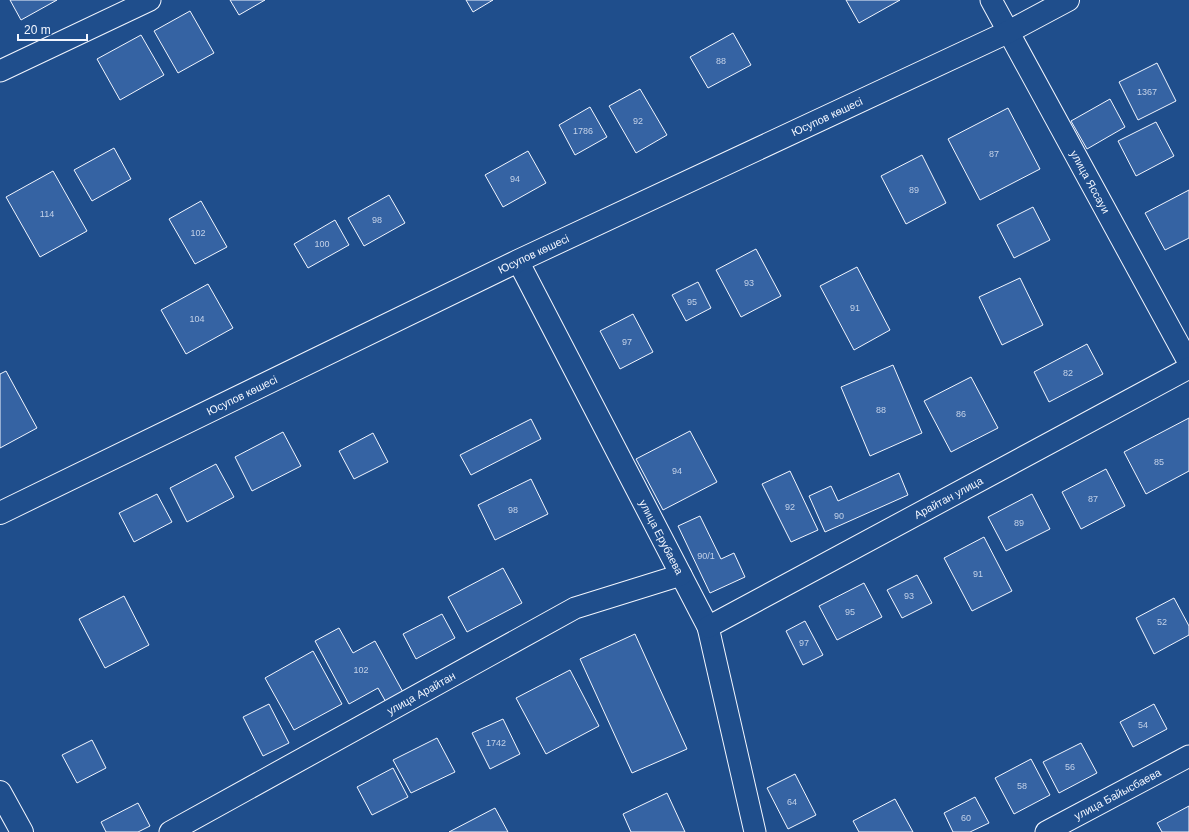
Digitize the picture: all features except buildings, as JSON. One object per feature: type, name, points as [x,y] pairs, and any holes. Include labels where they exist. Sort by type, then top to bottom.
[{"type":"street","points":[[0,71],[150,0]]},
{"type":"street","name":"улица Яссауи","points":[[991,0],[1189,363]]},
{"type":"street","name":"Юсупов көшесі","points":[[0,513],[518,261],[1008,32],[1068,0]]},
{"type":"street","name":"улица Ерубаева","points":[[518,261],[708,627],[754,832]]},
{"type":"street","name":"Арайтан улица","points":[[708,627],[1189,368]]},
{"type":"street","name":"улица Арайтан","points":[[170,832],[576,608],[681,575]]},
{"type":"street","name":"улица Байысбаева","points":[[1046,832],[1189,756]]},
{"type":"street","points":[[0,792],[22,832]]}]
